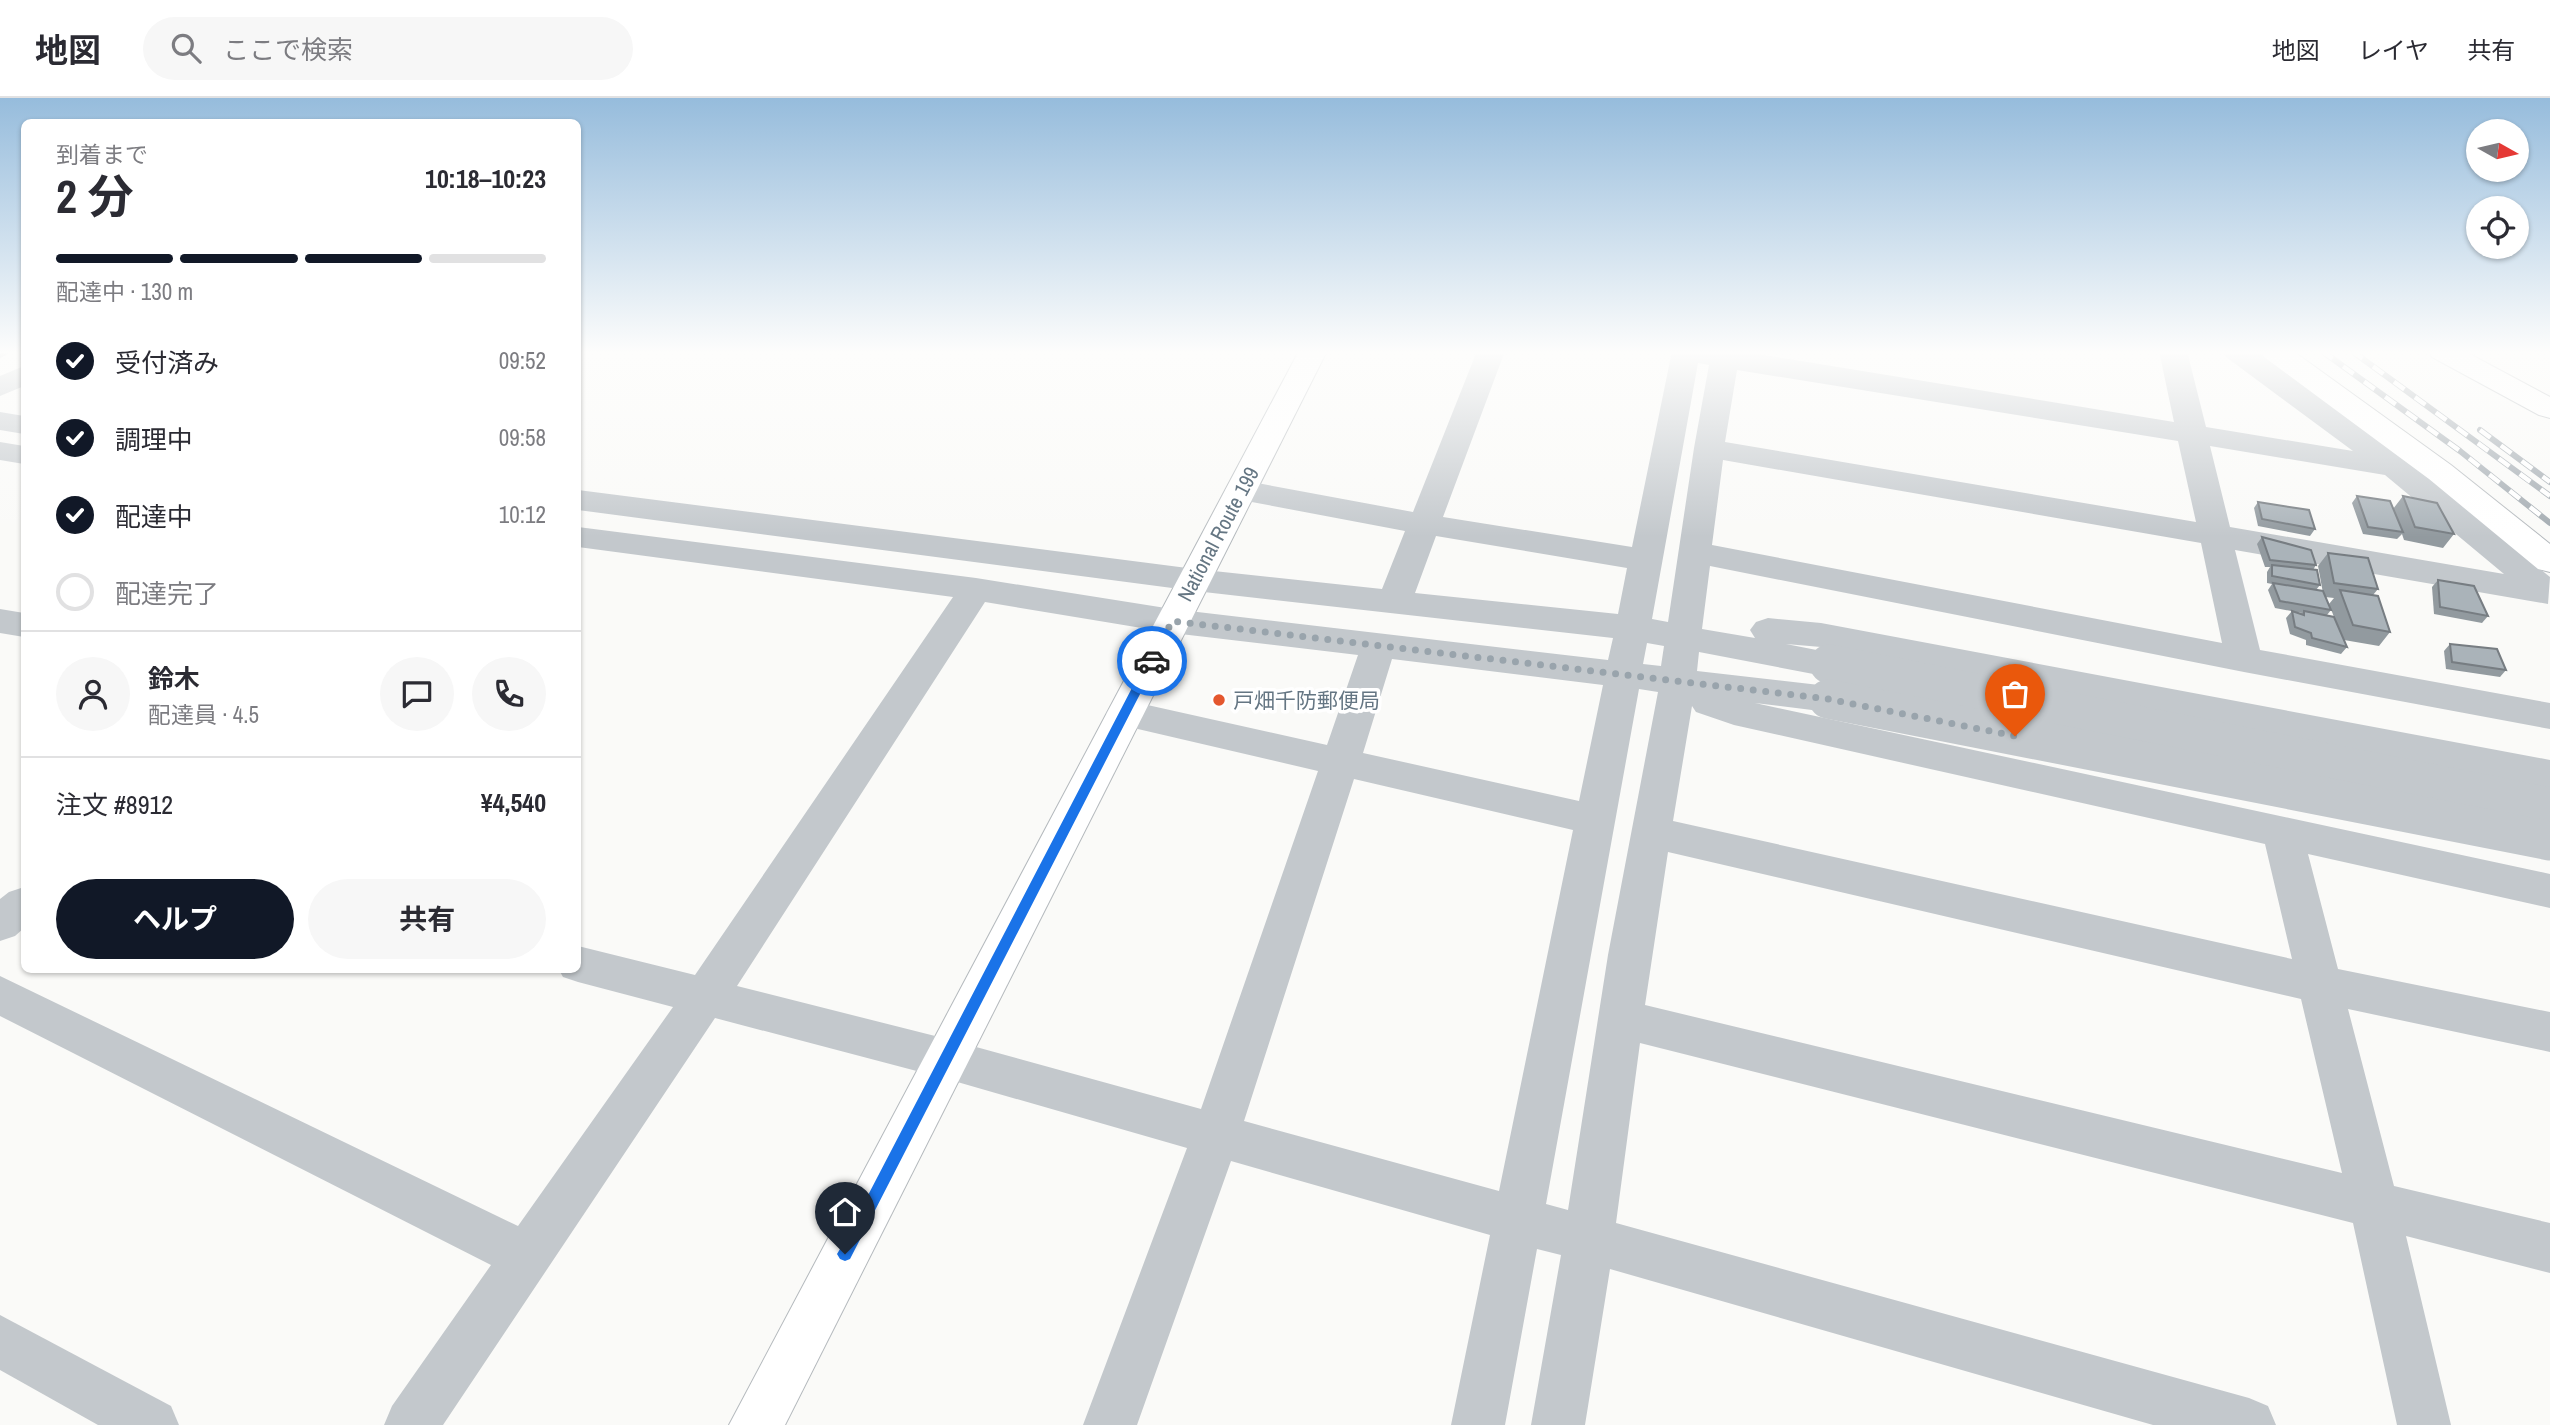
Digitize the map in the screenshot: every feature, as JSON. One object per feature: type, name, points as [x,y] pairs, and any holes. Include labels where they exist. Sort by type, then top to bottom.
[{"type":"highway","name":"National Route 199","points":[[756,1425],[1281,413]]},
{"type":"highway","points":[[2359,413],[2440,472],[2550,561]]},
{"type":"street","points":[[1394,602],[1467,413]]},
{"type":"street","points":[[1478,1425],[1596,820],[1622,673],[1684,413]]},
{"type":"street","points":[[1558,1425],[1651,832],[1677,687],[1709,448],[1705,413]]},
{"type":"street","points":[[2070,413],[2395,467]]},
{"type":"street","points":[[2189,413],[2244,660]]},
{"type":"street","points":[[2321,413],[2395,467],[2549,594]]},
{"type":"street","points":[[0,421],[21,424]]},
{"type":"street","points":[[1709,448],[2549,594]]},
{"type":"street","points":[[0,451],[21,454]]},
{"type":"street","points":[[1241,490],[1423,524],[1647,560]]},
{"type":"street","points":[[581,500],[1195,580],[1633,628],[1684,632],[1750,629],[1821,635],[2550,775]]},
{"type":"street","points":[[581,542],[975,589],[1172,621],[1622,673],[1677,687],[1734,712],[2550,891]]},
{"type":"street","points":[[1694,551],[2244,660],[2550,716]]},
{"type":"street","points":[[411,1425],[705,997],[975,589]]},
{"type":"street","points":[[0,621],[21,624]]},
{"type":"street","points":[[1684,632],[1828,682],[2550,841]]},
{"type":"street","points":[[1110,1425],[1216,1135],[1379,646]]},
{"type":"street","points":[[1677,687],[1828,682],[2550,807]]},
{"type":"street","points":[[2426,693],[2498,880]]},
{"type":"street","points":[[1125,713],[1596,820]]},
{"type":"street","points":[[1651,832],[2319,984],[2550,1032]]},
{"type":"street","points":[[2282,832],[2374,1205],[2424,1425]]},
{"type":"street","points":[[0,925],[21,907]]},
{"type":"street","points":[[581,965],[947,1059],[2249,1425]]},
{"type":"street","points":[[0,995],[527,1256]]},
{"type":"street","points":[[1621,1019],[2550,1248]]},
{"type":"street","points":[[0,1341],[152,1425]]},
{"type":"building","points":[[2357,496],[2390,501],[2403,532],[2368,527]]},
{"type":"building","points":[[2403,496],[2437,503],[2454,534],[2415,527]]},
{"type":"building","points":[[2258,502],[2309,510],[2315,529],[2262,519]]},
{"type":"building","points":[[2262,537],[2311,550],[2316,565],[2270,560]]},
{"type":"building","points":[[2328,553],[2368,558],[2378,589],[2334,583]]},
{"type":"building","points":[[2272,565],[2317,570],[2320,585],[2272,576]]},
{"type":"building","points":[[2438,580],[2474,586],[2488,616],[2440,607]]},
{"type":"building","points":[[2273,583],[2323,591],[2331,610],[2280,601]]},
{"type":"building","points":[[2340,590],[2378,596],[2390,632],[2353,625]]},
{"type":"building","points":[[2292,611],[2304,615],[2304,611],[2334,617],[2347,647],[2312,638],[2311,633],[2295,627]]},
{"type":"building","points":[[2450,644],[2497,649],[2506,670],[2452,662]]},
{"type":"railway","points":[[2407,413],[2550,523]]},
{"type":"railway","points":[[2437,413],[2550,496]]},
{"type":"railway","points":[[2480,430],[2550,482]]},
{"type":"way so far","points":[[1152,661],[1172,621],[1828,699],[2015,736]]},
{"type":"place","name":"戸畑千防郵便局","points":[[1219,700]]},
{"type":"route","points":[[845,1254],[1152,661]]}]
